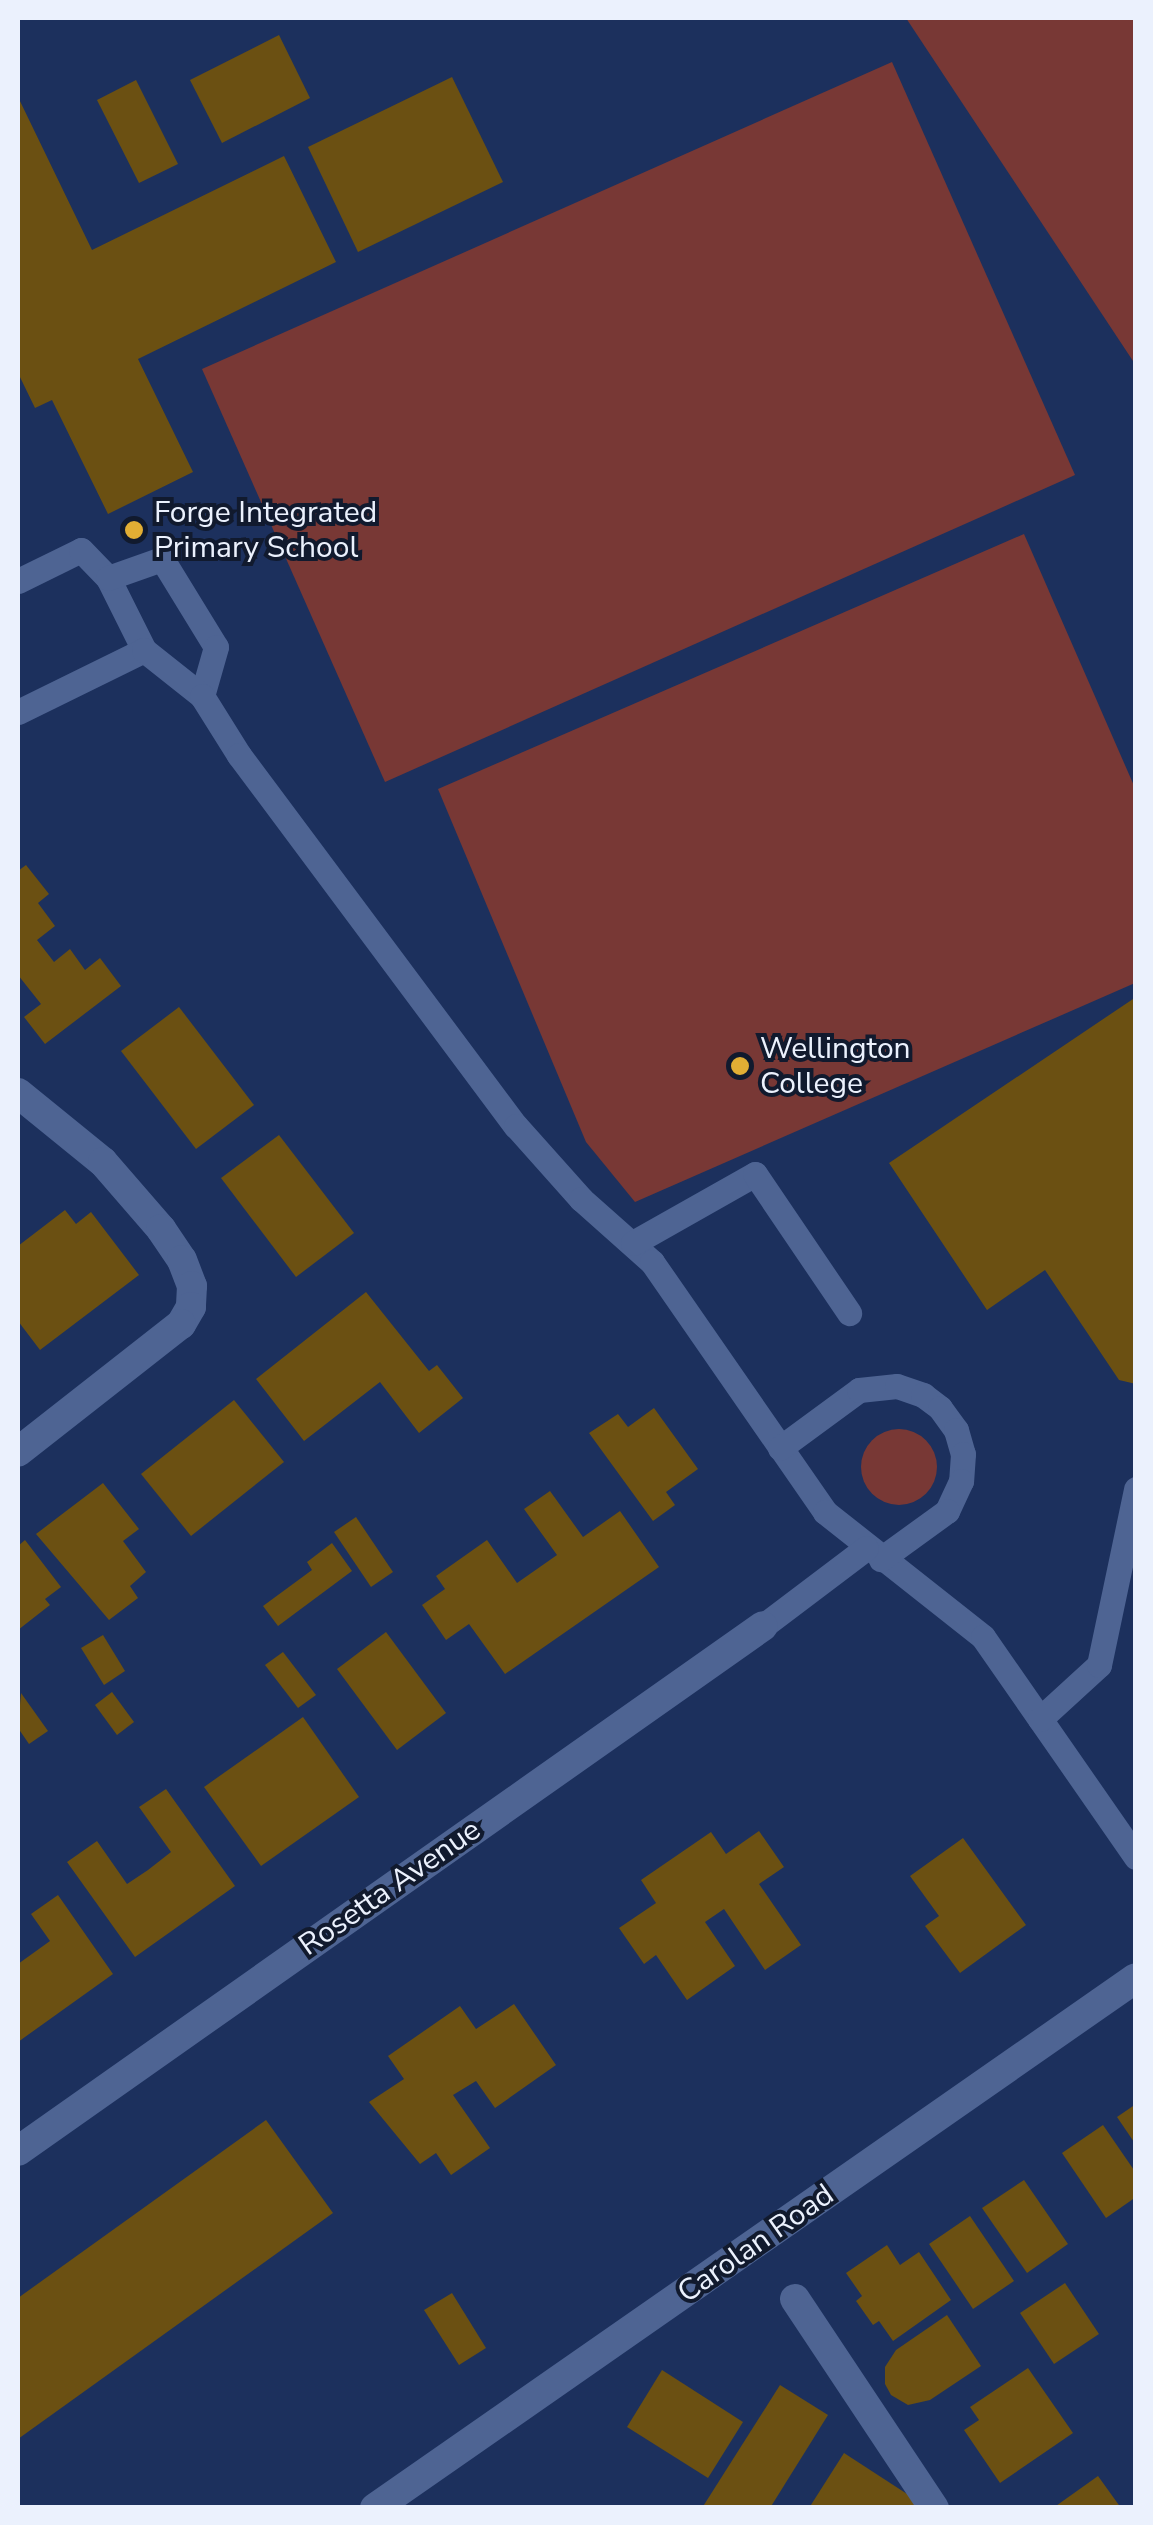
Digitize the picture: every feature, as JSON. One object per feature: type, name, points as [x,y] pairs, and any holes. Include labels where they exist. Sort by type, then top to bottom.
[{"type":"street","points":[[18,1092],[103,1162],[161,1229],[182,1260],[192,1286],[191,1306],[182,1324],[18,1452]]},
{"type":"street","name":"Rosetta Avenue","points":[[18,2151],[762,1626]]},
{"type":"street","name":"Carolan Road","points":[[375,2508],[1136,1978]]},
{"type":"street","points":[[795,2299],[934,2508]]},
{"type":"lane","points":[[18,581],[80,550],[108,578],[144,650],[202,696],[240,754],[516,1126],[580,1199],[652,1262],[825,1512],[983,1637],[1136,1856]]},
{"type":"lane","points":[[108,578],[162,559],[216,647],[202,696]]},
{"type":"lane","points":[[18,712],[144,650]]},
{"type":"lane","points":[[633,1243],[756,1174],[848,1313]]},
{"type":"lane","points":[[762,1626],[947,1511],[961,1480],[963,1454],[956,1430],[940,1408],[922,1395],[897,1386],[858,1390],[780,1448]]},
{"type":"lane","points":[[1040,1719],[1099,1665],[1136,1489]]},
{"type":"shaded area","points":[[906,18],[1135,18],[1135,364]]},
{"type":"shaded area","points":[[892,62],[1075,475],[385,782],[202,369]]},
{"type":"shaded area","points":[[1024,534],[1135,788],[1135,983],[635,1202],[586,1142],[438,789]]},
{"type":"shaded area","points":[[899,1429],[926,1440],[937,1467],[926,1494],[899,1505],[872,1494],[861,1467],[872,1440]]},
{"type":"building","points":[[279,35],[310,98],[222,143],[190,80]]},
{"type":"building","points":[[452,77],[503,182],[358,252],[308,147]]},
{"type":"building","points":[[136,80],[178,164],[139,183],[97,100]]},
{"type":"building","points":[[18,97],[92,250],[284,156],[336,262],[138,359],[193,472],[108,514],[52,400],[35,408],[18,373]]},
{"type":"building","points":[[26,865],[49,894],[38,903],[55,926],[37,940],[54,962],[70,949],[85,970],[100,958],[121,986],[45,1044],[24,1017],[41,1004],[18,975],[18,871]]},
{"type":"building","points":[[1136,997],[1136,1384],[1119,1380],[1045,1270],[987,1310],[889,1163]]},
{"type":"building","points":[[179,1007],[254,1105],[196,1149],[121,1051]]},
{"type":"building","points":[[279,1135],[354,1233],[296,1277],[221,1178]]},
{"type":"building","points":[[65,1210],[76,1224],[91,1212],[139,1275],[40,1350],[18,1321],[18,1246]]},
{"type":"building","points":[[366,1292],[429,1371],[437,1365],[463,1398],[419,1433],[380,1382],[304,1441],[256,1379]]},
{"type":"building","points":[[234,1400],[284,1462],[191,1536],[141,1474]]},
{"type":"building","points":[[654,1408],[698,1469],[666,1492],[675,1505],[653,1521],[589,1433],[618,1414],[628,1427]]},
{"type":"building","points":[[103,1483],[139,1529],[123,1541],[146,1572],[130,1586],[138,1598],[109,1620],[36,1534]]},
{"type":"building","points":[[550,1491],[583,1537],[620,1511],[659,1567],[505,1674],[469,1624],[446,1640],[422,1605],[445,1589],[436,1576],[487,1540],[517,1583],[557,1555],[524,1509]]},
{"type":"building","points":[[356,1517],[393,1572],[371,1587],[334,1532]]},
{"type":"building","points":[[25,1540],[61,1587],[45,1599],[50,1605],[18,1630],[18,1546]]},
{"type":"building","points":[[332,1543],[352,1571],[278,1626],[263,1606],[312,1570],[307,1562]]},
{"type":"building","points":[[386,1632],[446,1713],[397,1750],[337,1669]]},
{"type":"building","points":[[103,1635],[125,1671],[104,1685],[81,1648]]},
{"type":"building","points":[[283,1652],[316,1695],[298,1708],[265,1665]]},
{"type":"building","points":[[112,1692],[134,1722],[117,1735],[95,1705]]},
{"type":"building","points":[[21,1693],[48,1731],[29,1744],[18,1728]]},
{"type":"building","points":[[303,1717],[359,1797],[261,1866],[204,1787]]},
{"type":"building","points":[[166,1789],[235,1886],[135,1957],[67,1862],[97,1841],[127,1884],[148,1870],[171,1852],[139,1807]]},
{"type":"building","points":[[759,1831],[784,1867],[759,1884],[801,1945],[765,1970],[724,1909],[705,1922],[735,1966],[687,2000],[656,1955],[644,1964],[619,1928],[656,1903],[641,1880],[711,1832],[726,1854]]},
{"type":"building","points":[[963,1838],[1026,1925],[960,1973],[925,1926],[939,1916],[910,1876]]},
{"type":"building","points":[[58,1895],[113,1974],[18,2042],[18,1964],[50,1941],[31,1914]]},
{"type":"building","points":[[514,2004],[556,2065],[495,2108],[476,2081],[453,2095],[490,2148],[451,2175],[436,2153],[420,2164],[369,2102],[404,2079],[388,2056],[460,2006],[476,2029]]},
{"type":"building","points":[[1136,2104],[1136,2145],[1117,2117]]},
{"type":"building","points":[[266,2120],[333,2213],[18,2439],[18,2298]]},
{"type":"building","points":[[1103,2125],[1136,2173],[1136,2197],[1106,2218],[1062,2153]]},
{"type":"building","points":[[1024,2180],[1068,2244],[1027,2273],[982,2208]]},
{"type":"building","points":[[970,2216],[1014,2281],[973,2309],[929,2244]]},
{"type":"building","points":[[887,2245],[900,2265],[919,2252],[951,2300],[893,2341],[879,2321],[873,2325],[856,2301],[862,2296],[846,2273]]},
{"type":"building","points":[[1065,2283],[1099,2334],[1054,2364],[1020,2313]]},
{"type":"building","points":[[452,2293],[486,2348],[459,2365],[424,2310]]},
{"type":"building","points":[[947,2315],[981,2366],[930,2400],[908,2405],[891,2395],[885,2384],[885,2367],[896,2350]]},
{"type":"building","points":[[1028,2368],[1073,2433],[1000,2483],[964,2430],[979,2420],[970,2407]]},
{"type":"building","points":[[662,2370],[743,2422],[708,2478],[627,2427]]},
{"type":"building","points":[[780,2385],[828,2415],[770,2508],[702,2508]]},
{"type":"building","points":[[844,2453],[924,2505],[922,2508],[809,2508]]},
{"type":"building","points":[[1098,2476],[1121,2508],[1053,2508]]},
{"type":"place","name":"Forge Integrated Primary School","points":[[134,530]]},
{"type":"place","name":"Wellington College","points":[[740,1066]]}]
